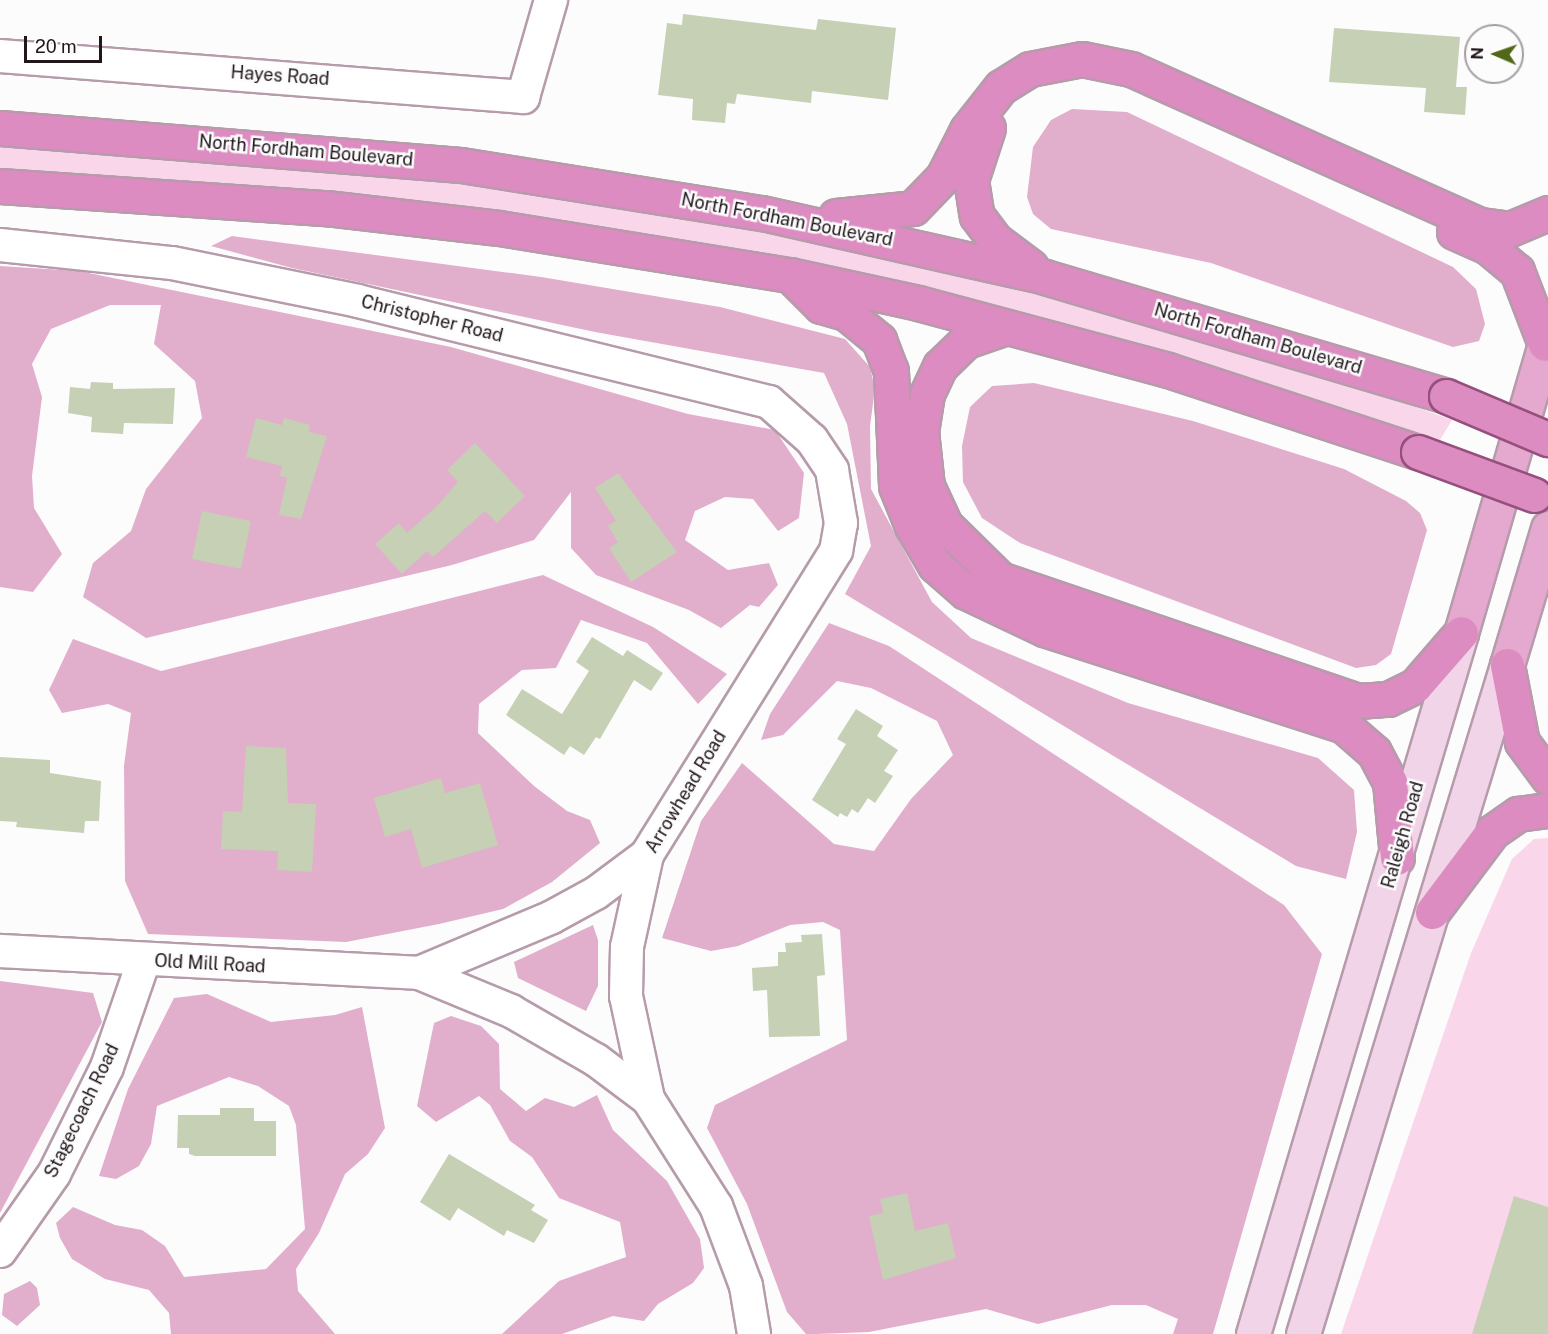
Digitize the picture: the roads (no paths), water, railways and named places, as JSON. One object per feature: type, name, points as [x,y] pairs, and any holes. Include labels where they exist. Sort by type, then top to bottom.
[{"type":"highway","points":[[762,213],[855,216],[913,208],[943,177],[967,130],[1001,87],[1029,69],[1082,59],[1131,69],[1479,225],[1510,229],[1548,213]]},
{"type":"highway","points":[[1045,277],[985,230],[972,195],[974,162],[987,129],[1010,103],[1029,91],[1055,82],[1111,84],[1488,247],[1517,271],[1546,339]]},
{"type":"highway","name":"North Fordham Boulevard","points":[[0,128],[461,165],[762,213],[1045,277],[1446,396],[1548,439]]},
{"type":"highway","points":[[0,186],[326,208],[499,228],[790,275],[1007,327],[1168,370],[1418,452],[1541,498]]},
{"type":"highway","points":[[790,275],[821,306],[846,313],[879,340],[891,371],[896,486],[912,525],[935,565],[966,592],[1044,629],[1344,726],[1374,752],[1390,782],[1397,858]]},
{"type":"highway","points":[[1007,327],[966,340],[940,366],[927,394],[921,431],[927,486],[945,525],[1000,579],[1358,701],[1388,699],[1415,686],[1461,633]]},
{"type":"highway","points":[[1508,665],[1522,742],[1548,777]]},
{"type":"highway","points":[[1432,912],[1497,828],[1518,814],[1548,810]]},
{"type":"main road","name":"Raleigh Road","points":[[1253,1334],[1397,858],[1546,339]]},
{"type":"main road","points":[[1303,1334],[1548,528]]},
{"type":"street","name":"Hayes Road","points":[[0,56],[523,97],[551,0]]},
{"type":"street","name":"Christopher Road","points":[[0,245],[251,275],[769,402],[812,440],[832,470]]},
{"type":"street","name":"Arrowhead Road","points":[[754,1334],[746,1286],[716,1206],[648,1099],[626,996],[627,947],[647,855],[836,551],[842,523],[832,470]]},
{"type":"street","name":"Old Mill Road","points":[[419,973],[552,916],[596,893],[647,855]]},
{"type":"street","name":"Old Mill Road","points":[[0,951],[419,973],[511,1011],[596,1060],[648,1099]]},
{"type":"street","name":"Stagecoach Road","points":[[0,1251],[54,1174],[97,1089],[144,960]]}]
